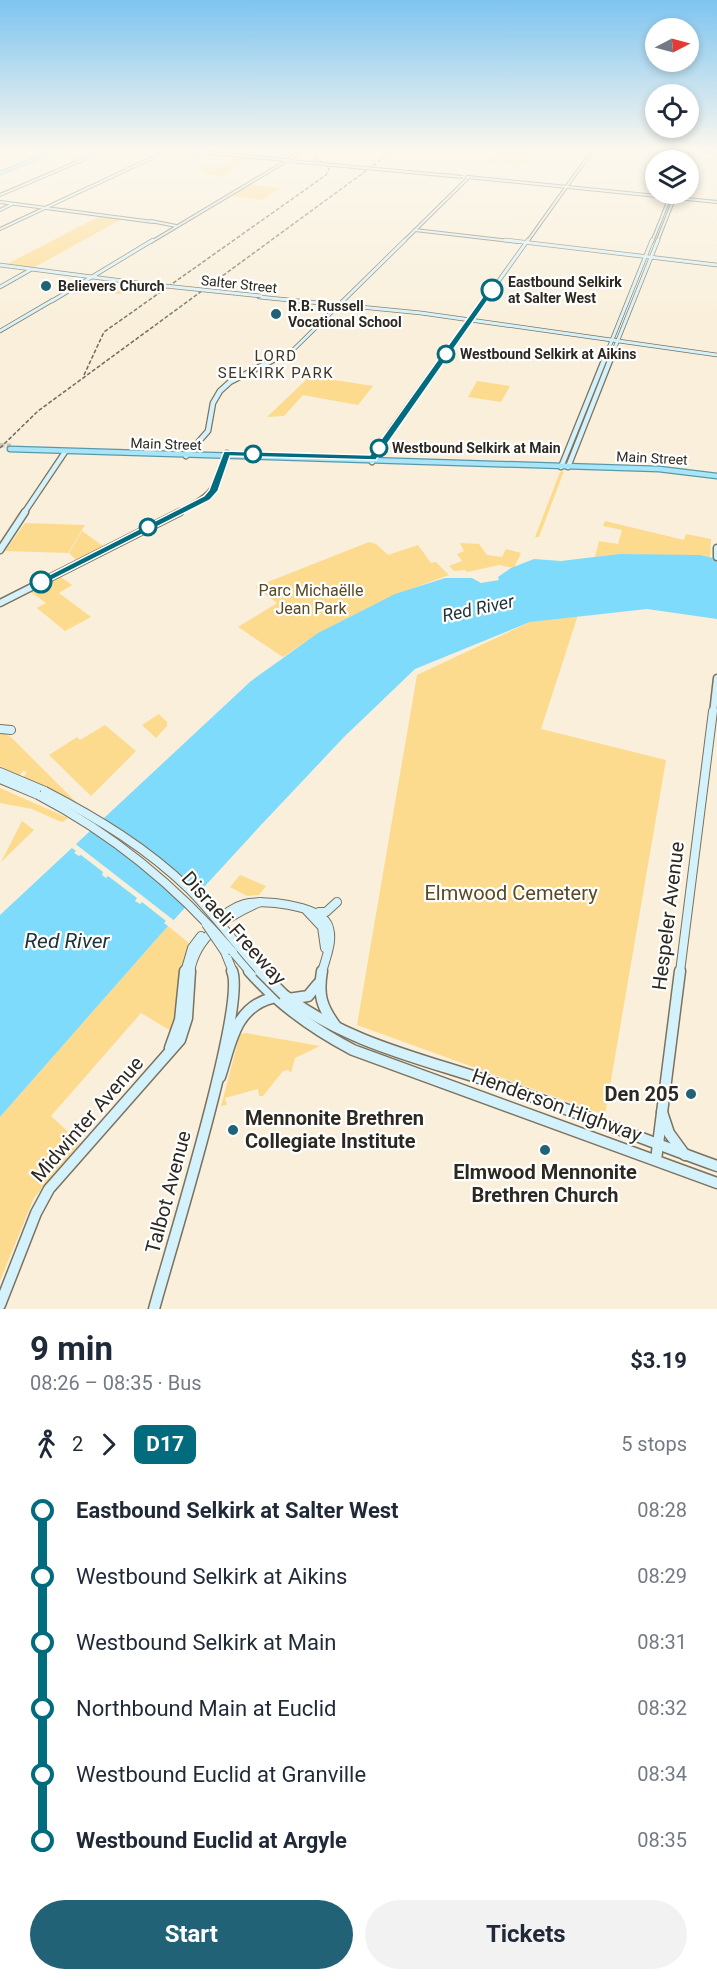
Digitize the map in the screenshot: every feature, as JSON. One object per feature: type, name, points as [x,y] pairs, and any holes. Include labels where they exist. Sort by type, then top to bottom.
[{"type":"main road","points":[[0,229],[36,212]]},
{"type":"main road","points":[[83,212],[139,218],[177,226]]},
{"type":"main road","points":[[0,331],[201,212]]},
{"type":"main road","points":[[187,454],[208,431],[214,400],[220,391],[230,382],[286,354],[341,304],[434,212]]},
{"type":"main road","points":[[372,460],[548,212]]},
{"type":"main road","points":[[562,465],[665,212]]},
{"type":"main road","points":[[570,465],[652,257],[667,212]]},
{"type":"main road","points":[[416,230],[717,265]]},
{"type":"main road","points":[[0,266],[90,278]]},
{"type":"main road","points":[[0,287],[30,271]]},
{"type":"main road","points":[[75,276],[99,273]]},
{"type":"main road","points":[[99,273],[101,277],[110,279]]},
{"type":"main road","points":[[75,276],[80,280],[78,286]]},
{"type":"main road","name":"Salter Street","points":[[90,278],[471,318],[717,355]]},
{"type":"main road","name":"Salter Street","points":[[90,278],[145,284]]},
{"type":"main road","points":[[78,286],[105,281]]},
{"type":"main road","points":[[327,303],[341,304]]},
{"type":"main road","points":[[327,303],[332,310]]},
{"type":"main road","points":[[314,329],[341,304]]},
{"type":"main road","name":"Main Street","points":[[187,454],[11,447],[65,452],[562,465],[662,465],[717,476]]},
{"type":"main road","points":[[0,550],[65,452]]},
{"type":"main road","points":[[0,603],[207,498],[214,491],[226,455]]},
{"type":"main road","name":"Main Street","points":[[570,465],[658,469],[717,476]]},
{"type":"main road","points":[[717,549],[717,557]]},
{"type":"main road","name":"Hespeler Avenue","points":[[656,1160],[717,678]]},
{"type":"main road","points":[[0,729],[11,730]]},
{"type":"main road","name":"Disraeli Freeway","points":[[1,775],[24,789],[41,793],[102,830],[142,859],[198,911],[229,952],[272,998],[321,1034],[353,1050],[384,1060]]},
{"type":"main road","name":"Disraeli Freeway","points":[[1,775],[108,825],[172,874],[286,997],[318,1020],[386,1047]]},
{"type":"main road","name":"Midwinter Avenue","points":[[0,1305],[43,1197],[177,1045],[185,1028],[191,965],[198,946],[230,914],[260,902],[301,907],[318,912]]},
{"type":"main road","points":[[318,912],[326,912],[337,903]]},
{"type":"main road","points":[[301,907],[322,927],[325,955]]},
{"type":"main road","points":[[318,912],[328,924],[332,935],[320,981],[320,1007],[327,1019],[340,1030]]},
{"type":"main road","points":[[216,1085],[235,988],[229,952]]},
{"type":"main road","points":[[286,997],[308,996],[320,981]]},
{"type":"main road","points":[[216,1085],[244,1012],[254,1002],[272,998]]},
{"type":"main road","name":"Henderson Highway","points":[[386,1047],[717,1166]]},
{"type":"main road","name":"Henderson Highway","points":[[384,1060],[717,1183]]},
{"type":"main road","name":"Talbot Avenue","points":[[154,1309],[216,1085]]},
{"type":"main road","points":[[661,1109],[669,1132],[686,1155]]},
{"type":"green space","points":[[102,215],[124,218],[31,269],[5,265]]},
{"type":"green space","points":[[94,282],[133,285],[120,294],[86,289],[78,294],[71,293]]},
{"type":"green space","points":[[315,377],[373,386],[358,405],[303,395],[284,416],[267,417],[307,379]]},
{"type":"green space","points":[[477,381],[510,386],[501,402],[468,397]]},
{"type":"green space","points":[[564,471],[539,537],[535,537],[560,472]]},
{"type":"green space","points":[[605,521],[684,540],[686,534],[711,539],[710,558],[619,554],[595,557],[599,541],[618,544],[622,530],[603,526]]},
{"type":"green space","points":[[25,523],[85,525],[68,553],[5,551]]},
{"type":"green space","points":[[82,531],[103,546],[76,560],[69,553]]},
{"type":"green space","name":"Parc Michaëlle Jean Park","points":[[369,542],[376,544],[388,555],[418,545],[431,563],[436,562],[449,575],[363,610],[283,657],[238,627],[277,603],[255,587]]},
{"type":"green space","points":[[460,543],[479,544],[487,555],[502,557],[506,549],[521,553],[514,568],[499,565],[467,572],[465,570],[454,571],[449,566],[462,561],[457,554],[464,551]]},
{"type":"green space","points":[[61,577],[72,585],[59,593],[91,617],[65,631],[37,608],[46,603],[31,592]]},
{"type":"green space","name":"Elmwood Cemetery","points":[[578,615],[541,729],[666,760],[605,1115],[357,1025],[417,675],[530,622]]},
{"type":"green space","points":[[159,714],[167,722],[167,726],[156,738],[142,725]]},
{"type":"green space","points":[[105,725],[136,751],[91,796],[49,755],[77,737],[80,740]]},
{"type":"green space","points":[[0,732],[11,737],[80,806],[47,789],[48,787],[23,778],[27,772],[23,771],[19,776],[0,766]]},
{"type":"green space","points":[[0,788],[68,818],[63,822],[32,809],[0,803]]},
{"type":"green space","points":[[22,821],[34,830],[1,862]]},
{"type":"green space","points":[[240,875],[266,886],[259,895],[247,896],[230,887]]},
{"type":"green space","points":[[168,926],[190,944],[182,965],[171,1031],[141,1013],[51,1116],[80,1143],[34,1198],[0,1281],[0,1117]]},
{"type":"green space","points":[[241,1034],[320,1046],[295,1058],[291,1073],[288,1070],[283,1071],[263,1096],[259,1096],[258,1089],[225,1098],[227,1105],[221,1106],[239,1038]]},
{"type":"water","name":"Red River","points":[[619,554],[700,555],[717,559],[717,619],[647,609],[530,622],[415,669],[344,737],[261,825],[160,935],[0,1117],[0,915],[251,681],[318,633],[395,594],[445,578],[472,578],[481,583],[499,580],[498,577],[511,568],[534,559],[561,561]]},
{"type":"pier","points":[[101,816],[162,860],[200,895],[187,909],[130,856],[89,828]]},
{"type":"pier","points":[[73,842],[176,922],[169,927],[164,923],[166,921],[142,902],[140,904],[135,901],[137,898],[108,876],[106,878],[102,875],[103,872],[81,855],[74,853],[76,851],[69,846]]},
{"type":"tunnel","points":[[0,445],[13,446]]},
{"type":"railway","points":[[84,375],[104,332],[274,212]]},
{"type":"railway","points":[[0,448],[38,411],[310,212]]},
{"type":"bus line","name":"D17","points":[[41,582],[207,498],[214,491],[227,453],[372,458],[492,290]]},
{"type":"place","name":"Believers Church","points":[[46,286]]},
{"type":"place","name":"Eastbound Selkirk at Salter West","points":[[492,290]]},
{"type":"place","name":"R.B. Russell Vocational School","points":[[276,314]]},
{"type":"place","name":"Westbound Selkirk at Aikins","points":[[446,354]]},
{"type":"place","name":"Westbound Selkirk at Main","points":[[379,448]]},
{"type":"place","name":"Den 205","points":[[691,1094]]},
{"type":"place","name":"Mennonite Brethren Collegiate Institute","points":[[233,1130]]},
{"type":"place","name":"Elmwood Mennonite Brethren Church","points":[[545,1150]]},
{"type":"district","name":"LORD SELKIRK PARK","points":[[276,364]]}]
